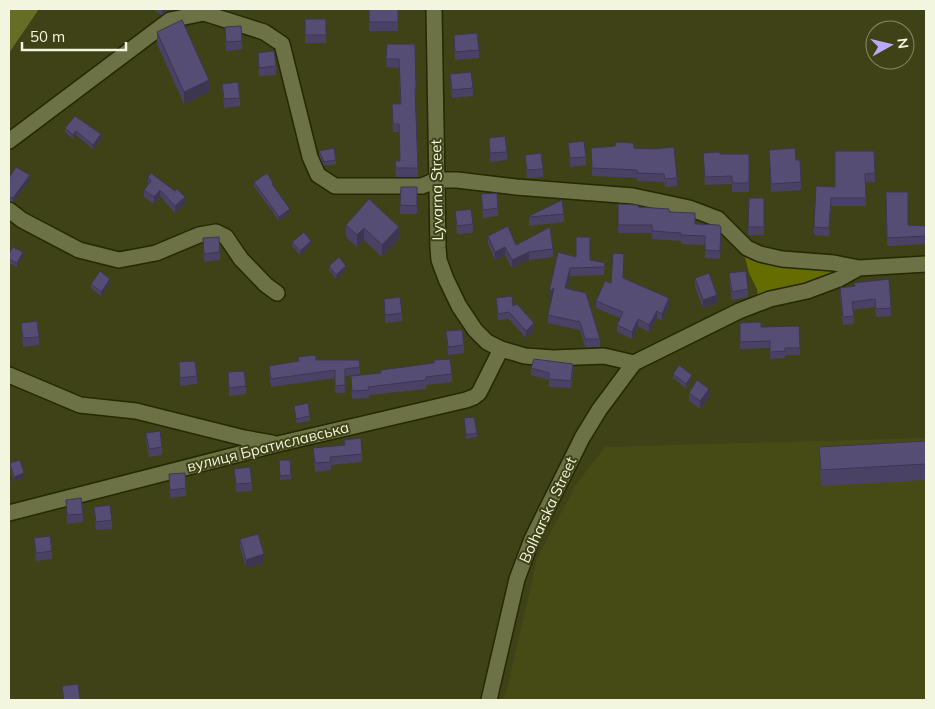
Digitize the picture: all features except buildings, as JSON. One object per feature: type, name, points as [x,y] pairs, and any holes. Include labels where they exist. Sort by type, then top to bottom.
[{"type":"street","name":"Lyvarna Street","points":[[434,9],[439,260],[459,306],[475,330],[487,342],[501,349],[526,356],[552,358],[604,356],[634,363]]},
{"type":"street","points":[[9,140],[170,20],[204,13],[264,32],[282,44],[310,157],[318,175],[335,186],[422,186],[436,180],[457,180],[516,187],[633,196],[689,208],[718,219],[747,248],[760,254],[782,259],[834,263],[859,268],[926,264]]},
{"type":"street","points":[[9,210],[22,220],[79,250],[119,260],[156,253],[199,235],[216,232],[226,237],[241,259],[266,286],[277,293]]},
{"type":"street","points":[[634,363],[738,311],[770,299],[807,291],[839,279],[859,268]]},
{"type":"street","name":"вулиця Братиславська","points":[[9,513],[278,444],[466,400],[479,393],[501,349]]},
{"type":"street","name":"Bolharska Street","points":[[489,700],[517,579],[532,540],[582,438],[599,410],[634,363]]},
{"type":"street","points":[[9,375],[80,405],[136,411],[244,438],[278,444]]},
{"type":"shaded area","points":[[9,9],[39,9],[9,53]]},
{"type":"shaded area","points":[[744,253],[835,267],[837,276],[758,299],[757,289],[749,273]]},
{"type":"shaded area","points":[[926,438],[926,700],[502,700],[507,689],[537,559],[575,486],[605,447]]}]
